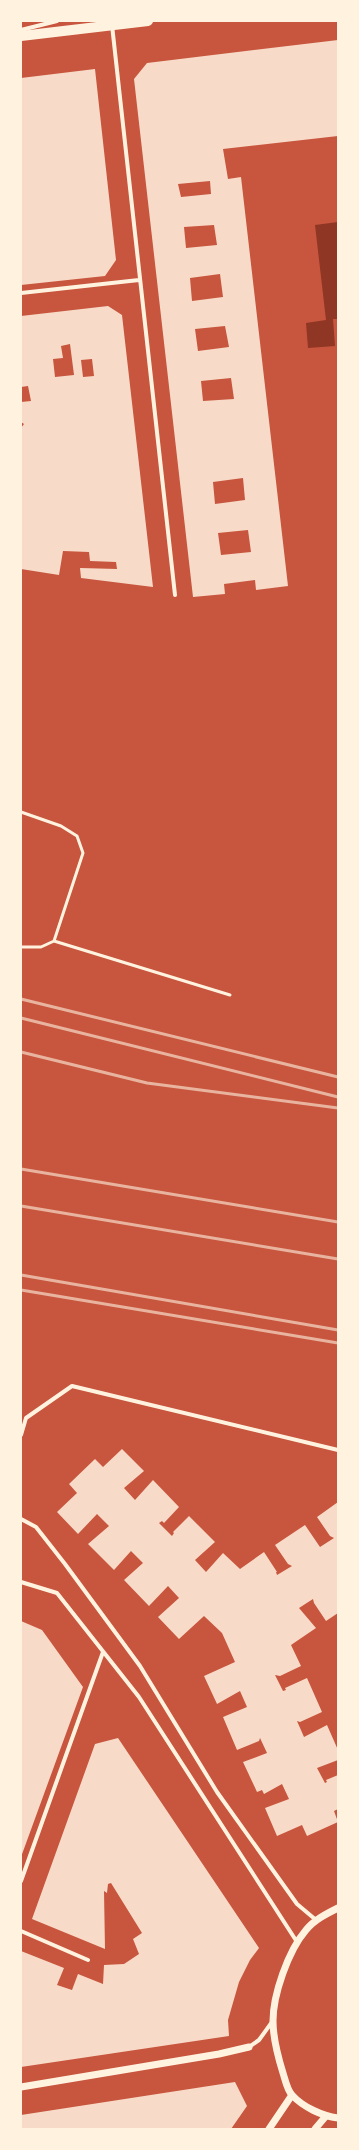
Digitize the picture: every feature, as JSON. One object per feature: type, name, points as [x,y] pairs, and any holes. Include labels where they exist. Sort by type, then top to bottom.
[{"type":"main road","points":[[21,36],[112,23],[148,21]]},
{"type":"street","points":[[21,30],[56,21]]},
{"type":"street","points":[[112,23],[139,280],[175,595]]},
{"type":"street","points":[[21,293],[139,280]]},
{"type":"street","points":[[21,1435],[26,1418],[72,1386],[338,1450]]},
{"type":"street","points":[[21,1519],[36,1527],[65,1564],[140,1666],[217,1792],[297,1904],[316,1920]]},
{"type":"street","points":[[21,1582],[57,1594],[139,1697],[297,1942]]},
{"type":"street","points":[[21,1881],[103,1652]]},
{"type":"street","points":[[338,1908],[316,1920],[297,1942],[286,1965],[275,2005],[273,2022],[280,2063],[292,2095],[308,2107],[326,2116],[338,2118]]},
{"type":"street","points":[[21,1931],[88,1960]]},
{"type":"street","points":[[21,2087],[219,2054],[249,2047],[259,2040],[273,2022]]},
{"type":"street","points":[[269,2129],[292,2095]]},
{"type":"street","points":[[315,2129],[326,2116]]},
{"type":"lane","points":[[21,812],[61,826],[77,836],[83,852],[54,941]]},
{"type":"lane","points":[[21,947],[41,947],[54,941],[230,995]]},
{"type":"shaded area","points":[[338,222],[338,319],[333,319],[335,346],[308,348],[306,323],[326,320],[315,225]]},
{"type":"building","points":[[338,40],[338,136],[223,149],[228,179],[241,177],[288,586],[256,590],[255,580],[224,584],[225,594],[193,597],[134,79],[147,63]],"holes":[[[210,181],[211,194],[181,197],[178,184]],[[214,225],[217,245],[186,248],[184,227]],[[220,274],[223,297],[192,301],[190,278]],[[225,326],[229,347],[198,351],[195,329]],[[231,378],[234,399],[203,401],[201,381]],[[243,478],[245,500],[215,504],[213,482]],[[248,530],[251,552],[221,555],[218,533]]]},
{"type":"building","points":[[95,69],[116,260],[105,276],[21,285],[21,78]]},
{"type":"building","points":[[108,306],[122,315],[153,587],[81,578],[80,568],[117,569],[116,562],[90,561],[89,552],[63,551],[59,575],[21,569],[21,428],[24,424],[21,422],[21,402],[31,401],[28,386],[21,387],[21,316]],"holes":[[[70,344],[74,375],[55,377],[53,359],[63,358],[61,346]],[[92,359],[94,376],[83,377],[81,360]]]},
{"type":"building","points":[[122,1449],[144,1471],[124,1488],[135,1500],[153,1480],[179,1507],[164,1523],[162,1521],[159,1523],[172,1536],[174,1533],[173,1532],[189,1516],[215,1542],[195,1560],[206,1572],[223,1553],[240,1569],[264,1552],[277,1572],[277,1575],[292,1566],[288,1564],[275,1545],[305,1525],[320,1547],[334,1538],[330,1536],[317,1517],[338,1502],[338,1613],[326,1621],[313,1599],[299,1608],[316,1628],[291,1645],[301,1666],[280,1676],[275,1675],[283,1691],[286,1690],[285,1688],[307,1678],[322,1712],[300,1722],[297,1721],[304,1737],[327,1725],[338,1750],[338,1760],[317,1768],[325,1783],[327,1782],[326,1780],[338,1775],[338,1809],[334,1811],[338,1822],[307,1836],[302,1825],[277,1836],[265,1808],[289,1799],[282,1784],[264,1794],[262,1790],[257,1792],[243,1762],[267,1753],[260,1738],[259,1741],[237,1750],[223,1717],[247,1707],[240,1691],[217,1704],[204,1676],[235,1662],[222,1633],[204,1616],[179,1639],[158,1617],[179,1598],[168,1586],[149,1606],[124,1580],[143,1563],[131,1551],[114,1570],[88,1544],[109,1526],[97,1514],[78,1534],[57,1512],[77,1493],[69,1484],[95,1459],[103,1467]]},
{"type":"building","points":[[21,1621],[42,1630],[83,1687],[21,1857]]},
{"type":"building","points":[[118,1738],[259,1948],[250,1960],[239,1982],[228,2020],[229,2036],[21,2067],[21,1951],[64,1968],[57,1985],[72,1990],[78,1974],[103,1984],[104,1965],[124,1964],[139,1954],[133,1939],[142,1933],[111,1883],[108,1884],[107,1893],[104,1891],[105,1949],[32,1919],[95,1744]]},
{"type":"building","points":[[235,2082],[247,2106],[231,2129],[21,2129],[21,2115]]},
{"type":"railway","points":[[21,999],[338,1077]]},
{"type":"railway","points":[[21,1018],[338,1097]]},
{"type":"railway","points":[[21,1052],[147,1083],[338,1108]]},
{"type":"railway","points":[[21,1169],[338,1222]]},
{"type":"railway","points":[[21,1206],[338,1259]]},
{"type":"railway","points":[[21,1275],[338,1330]]},
{"type":"railway","points":[[21,1290],[338,1343]]}]
